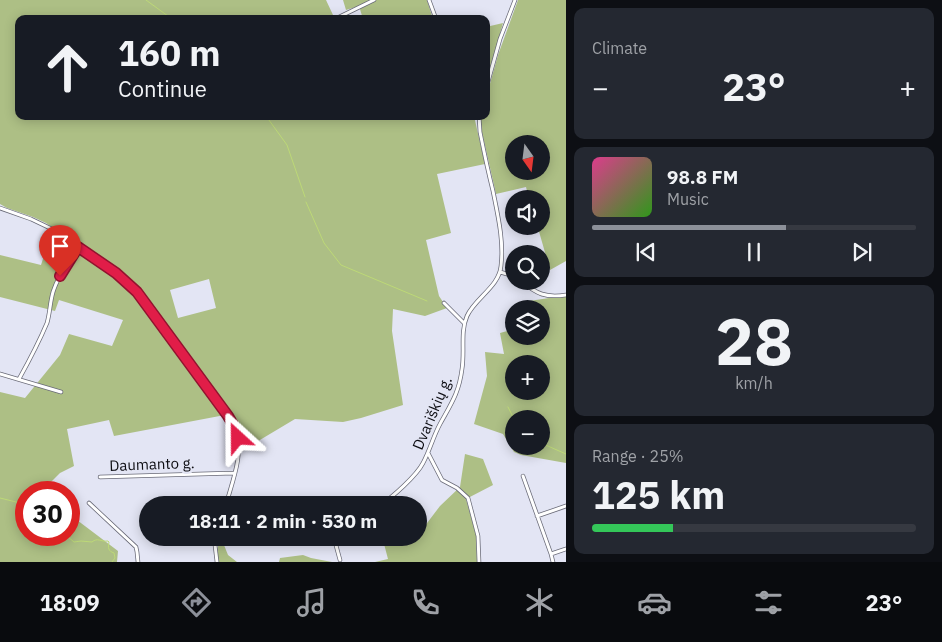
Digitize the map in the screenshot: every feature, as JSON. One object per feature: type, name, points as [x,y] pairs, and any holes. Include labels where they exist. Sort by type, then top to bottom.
[{"type":"street","points":[[343,15],[374,0]]},
{"type":"street","points":[[429,0],[435,15]]},
{"type":"street","points":[[490,75],[500,39],[514,0]]},
{"type":"street","points":[[480,120],[480,132],[500,231],[502,251],[500,272],[505,273]]},
{"type":"street","points":[[0,208],[43,224],[116,273],[137,292],[228,416],[236,430],[238,459],[228,496]]},
{"type":"street","points":[[19,379],[35,350],[46,324],[53,291],[78,247]]},
{"type":"street","name":"Dvariškių g.","points":[[393,496],[423,464],[458,388],[463,367],[463,339],[466,318],[472,306],[500,272]]},
{"type":"street","points":[[532,290],[548,297],[566,295]]},
{"type":"street","points":[[444,302],[465,323]]},
{"type":"street","points":[[0,374],[61,392]]},
{"type":"street","points":[[428,453],[442,480],[457,488],[468,498],[478,536],[479,562]]},
{"type":"street","name":"Daumanto g.","points":[[100,477],[234,472]]},
{"type":"street","points":[[523,476],[553,562]]},
{"type":"street","points":[[89,503],[136,547],[138,562]]},
{"type":"street","points":[[537,516],[566,506]]},
{"type":"street","points":[[216,546],[217,562]]},
{"type":"street","points":[[336,546],[340,560]]},
{"type":"street","points":[[551,554],[566,549]]},
{"type":"green space","points":[[0,0],[326,0],[333,15],[15,15],[15,120],[475,120],[485,164],[437,174],[451,233],[426,240],[439,296],[447,308],[425,316],[393,309],[392,331],[403,405],[343,422],[295,419],[240,452],[237,427],[232,419],[138,291],[121,275],[46,223],[0,204]],"holes":[[[209,279],[216,308],[178,318],[170,290]]]},
{"type":"green space","points":[[343,0],[427,0],[432,15],[362,15],[359,6],[346,10]]},
{"type":"green space","points":[[518,0],[566,0],[566,261],[550,270],[550,245],[543,245],[540,235],[550,235],[550,190],[527,190],[526,187],[505,190],[505,192],[496,194],[481,128],[481,120],[490,120],[490,84],[498,55]]},
{"type":"green space","points":[[503,23],[490,69],[490,26]]},
{"type":"green space","points":[[52,231],[128,286],[136,294],[225,415],[114,436],[109,420],[67,429],[74,466],[60,473],[52,481],[15,481],[15,546],[80,546],[80,522],[118,551],[117,562],[0,562],[0,392],[25,398],[60,355],[69,334],[112,346],[123,320],[59,300],[55,311],[0,297],[0,255],[41,265]]},
{"type":"green space","points":[[566,297],[566,463],[521,455],[550,455],[550,410],[505,410],[505,437],[503,434],[474,424],[487,376],[485,352],[504,354],[500,333],[505,332],[505,345],[550,345],[550,300],[536,300]]},
{"type":"green space","points":[[465,454],[483,459],[493,485],[466,499],[476,535],[477,562],[375,562],[388,559],[385,546],[427,546],[427,523],[440,506],[460,487]]},
{"type":"green space","points":[[219,546],[224,546],[228,555],[237,562],[219,562],[217,551]]},
{"type":"green space","points":[[303,555],[332,562],[279,562],[280,558]]},
{"type":"waterway","points":[[146,0],[167,15]]},
{"type":"waterway","points":[[269,120],[287,145],[305,197]]},
{"type":"waterway","points":[[306,202],[324,243],[341,265],[427,301]]},
{"type":"waterway","points":[[550,447],[566,454]]},
{"type":"waterway","points":[[0,498],[15,502]]},
{"type":"waterway","points":[[80,541],[108,541],[109,549],[114,553],[115,558],[112,562]]},
{"type":"route","points":[[60,276],[78,247],[124,279],[137,292],[228,416],[238,438]]}]
